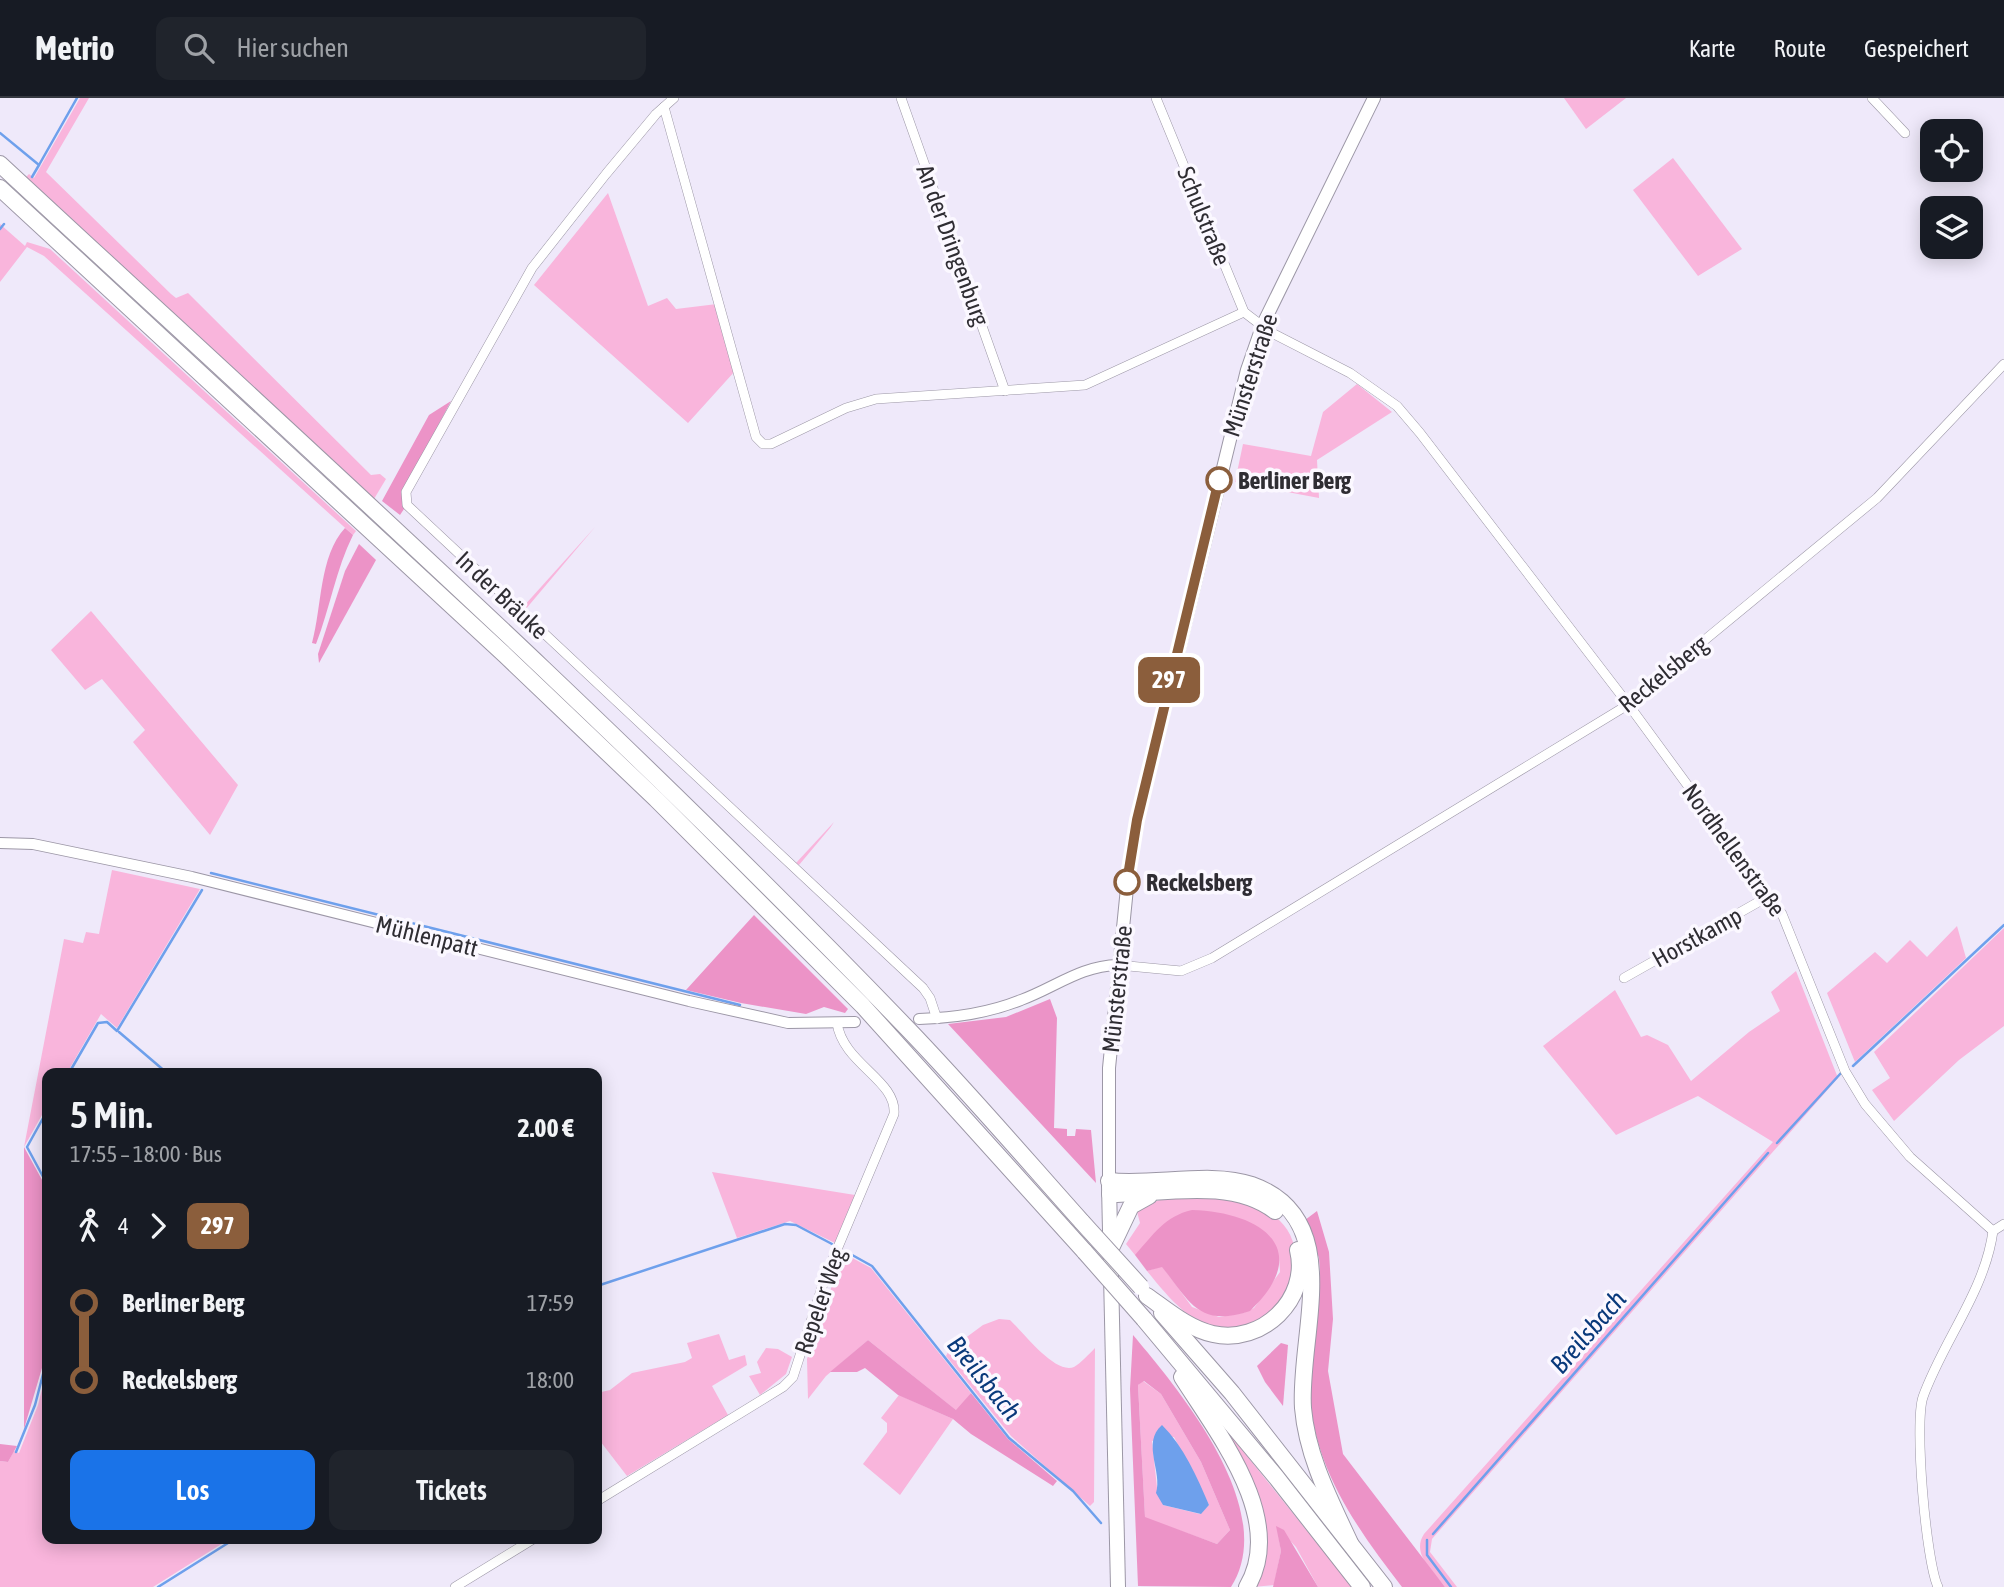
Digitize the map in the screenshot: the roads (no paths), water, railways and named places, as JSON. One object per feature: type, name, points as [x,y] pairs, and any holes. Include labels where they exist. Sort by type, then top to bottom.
[{"type":"highway","points":[[0,164],[517,643],[719,838],[906,1026],[1232,1393],[1384,1587]]},
{"type":"highway","points":[[0,188],[496,647],[656,799],[863,1006],[1148,1323],[1276,1477],[1362,1587]]},
{"type":"highway","points":[[1110,1187],[1219,1180],[1251,1185],[1275,1197],[1294,1216],[1304,1231],[1312,1283],[1305,1346],[1303,1409],[1319,1476],[1350,1543]]},
{"type":"highway","points":[[1110,1187],[1168,1193]]},
{"type":"highway","points":[[1111,1248],[1130,1206],[1144,1197],[1168,1193],[1213,1191],[1241,1195],[1265,1203],[1280,1215],[1294,1234],[1300,1258],[1299,1278],[1287,1305],[1269,1323],[1234,1335],[1202,1331],[1144,1291]]},
{"type":"highway","points":[[1148,1323],[1217,1432],[1256,1514],[1261,1545],[1257,1567],[1247,1587]]},
{"type":"main road","name":"Münsterstraße","points":[[1118,1587],[1109,1068],[1118,965],[1140,806],[1247,370],[1263,324],[1374,98]]},
{"type":"street","name":"In der Bräuke","points":[[674,98],[606,174],[532,268],[406,492],[407,505],[923,988],[930,998],[937,1019]]},
{"type":"street","name":"An der Dringenburg","points":[[901,98],[1005,391]]},
{"type":"street","name":"Schulstraße","points":[[1156,98],[1244,312]]},
{"type":"street","points":[[1872,98],[1905,133]]},
{"type":"street","points":[[664,107],[756,437],[763,444],[771,444],[846,408],[876,399],[1085,385],[1244,312],[1263,324]]},
{"type":"street","name":"Nordhellenstraße","points":[[1263,324],[1270,332],[1350,373],[1397,406],[1628,704],[1782,914],[1845,1071],[1859,1096],[1910,1157],[1993,1231]]},
{"type":"street","name":"Reckelsberg","points":[[1118,965],[1181,971],[1212,958],[1628,704],[1877,498],[2004,364]]},
{"type":"street","name":"Mühlenpatt","points":[[0,843],[33,844],[192,877],[775,1020],[855,1022]]},
{"type":"street","name":"Horstkamp","points":[[1624,978],[1769,896]]},
{"type":"street","points":[[919,1019],[937,1019],[990,1010],[1020,1001],[1093,966],[1118,965]]},
{"type":"street","name":"Repeler Weg","points":[[602,1497],[783,1387],[793,1377],[825,1278],[894,1114],[891,1096],[846,1050],[839,1039],[837,1023]]},
{"type":"street","points":[[1938,1587],[1927,1541],[1922,1400],[1979,1278],[1993,1231],[2004,1224]]},
{"type":"street","points":[[455,1587],[525,1544]]},
{"type":"water","points":[[1162,1425],[1195,1473],[1209,1505],[1201,1514],[1163,1505],[1156,1493],[1153,1440]]},
{"type":"waterway","points":[[39,165],[77,98]]},
{"type":"waterway","points":[[0,133],[39,165],[32,177]]},
{"type":"waterway","points":[[0,229],[4,224]]},
{"type":"waterway","points":[[211,873],[740,1005]]},
{"type":"waterway","points":[[72,1068],[98,1023],[107,1022],[117,1031],[202,890]]},
{"type":"waterway","name":"Breilsbach","points":[[1853,1066],[2004,925]]},
{"type":"waterway","points":[[119,1032],[161,1068]]},
{"type":"waterway","name":"Breilsbach","points":[[1777,1143],[1841,1073]]},
{"type":"waterway","points":[[42,1120],[27,1147],[42,1175]]},
{"type":"waterway","name":"Breilsbach","points":[[1433,1534],[1768,1153]]},
{"type":"waterway","points":[[602,1284],[785,1224],[796,1225],[832,1244]]},
{"type":"waterway","name":"Breilsbach","points":[[845,1251],[872,1266],[1009,1438],[1073,1491],[1101,1523]]},
{"type":"waterway","points":[[16,1452],[35,1405],[42,1378]]},
{"type":"waterway","name":"Breilsbach","points":[[1427,1540],[1427,1555],[1451,1587]]},
{"type":"waterway","points":[[158,1587],[226,1544]]},
{"type":"place","name":"Berliner Berg","points":[[1219,480]]},
{"type":"place","name":"Reckelsberg","points":[[1127,882]]}]
